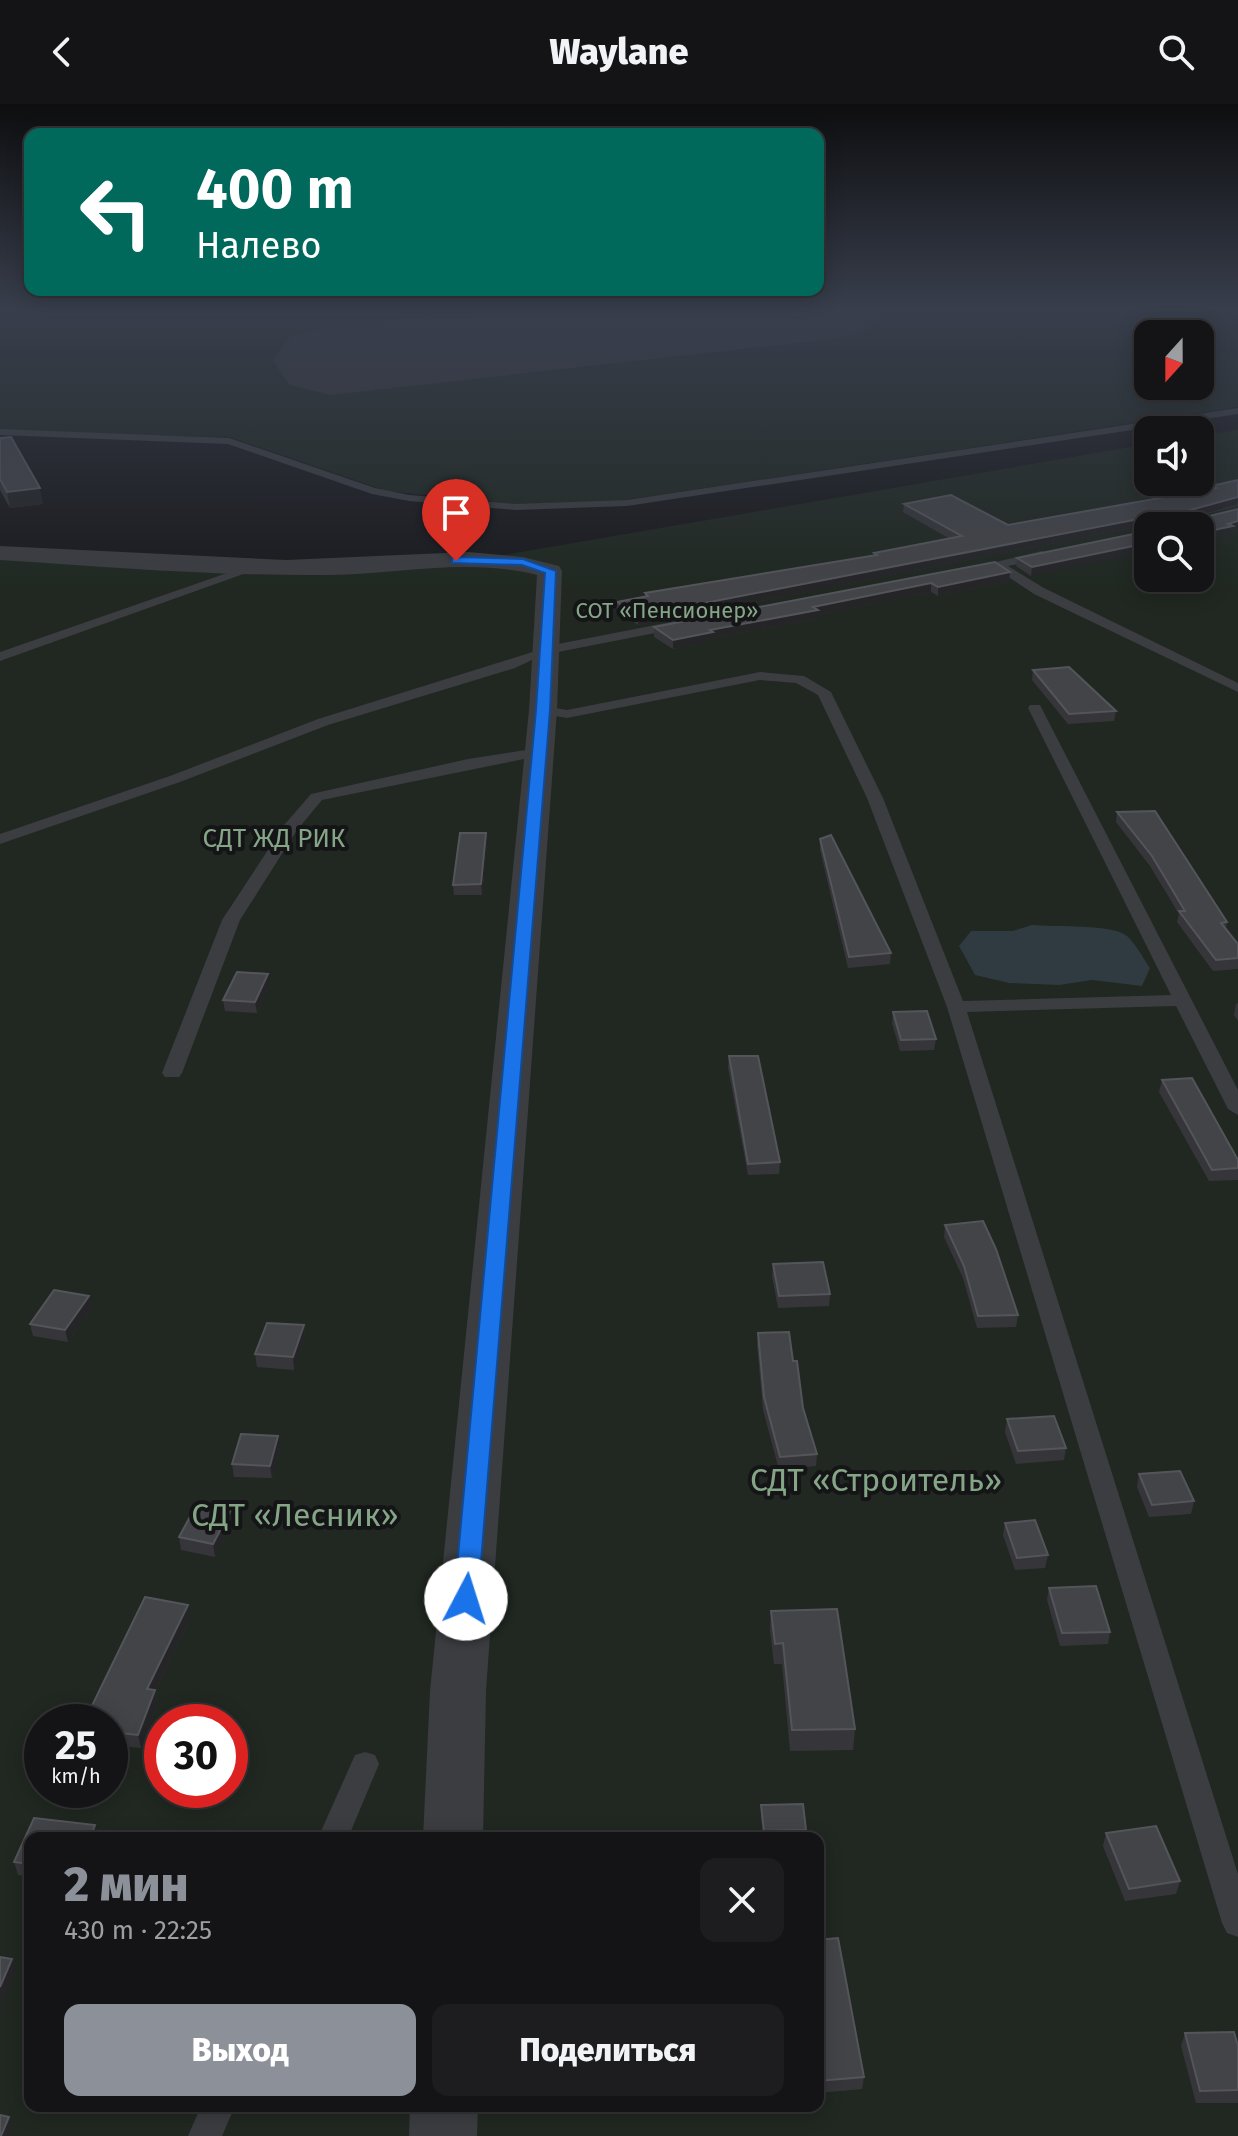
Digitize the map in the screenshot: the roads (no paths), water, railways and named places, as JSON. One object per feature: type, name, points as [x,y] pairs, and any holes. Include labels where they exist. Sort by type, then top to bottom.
[{"type":"street","points":[[0,553],[329,568],[487,559],[523,562],[550,571],[552,649],[539,752],[458,1691],[453,1832]]},
{"type":"street","points":[[443,2136],[444,2112]]},
{"type":"lane","points":[[0,432],[229,441],[388,495],[516,507],[574,507],[656,499],[1238,411]]},
{"type":"lane","points":[[951,573],[1057,551]]},
{"type":"lane","points":[[997,564],[1039,591],[1238,688]]},
{"type":"lane","points":[[0,657],[257,567]]},
{"type":"lane","points":[[0,839],[175,779],[323,722],[510,665],[552,649],[690,623]]},
{"type":"lane","points":[[543,710],[567,714],[760,676],[799,679],[824,692],[875,798],[956,1007],[1238,1923]]},
{"type":"lane","points":[[1035,708],[1180,1000],[1238,1109]]},
{"type":"lane","points":[[172,1073],[231,920],[291,827],[317,797],[539,752]]},
{"type":"lane","points":[[956,1007],[1180,1000]]},
{"type":"lane","points":[[336,1832],[365,1764]]},
{"type":"lane","points":[[205,2136],[215,2112]]},
{"type":"park label","name":"СОТ «Пенсионер»","points":[[667,610]]},
{"type":"park label","name":"СДТ ЖД РИК","points":[[274,838]]},
{"type":"park label","name":"СДТ «Строитель»","points":[[876,1480]]},
{"type":"park label","name":"СДТ «Лесник»","points":[[295,1515]]}]
